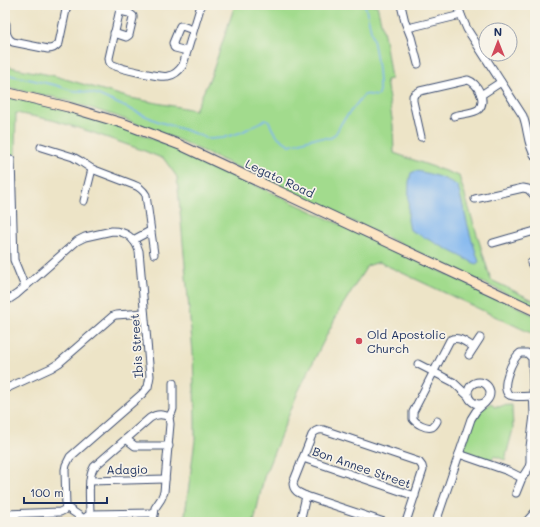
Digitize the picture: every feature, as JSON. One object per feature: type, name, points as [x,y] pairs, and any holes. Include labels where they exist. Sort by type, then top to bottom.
[{"type":"street","points":[[6,24],[6,35],[13,42],[51,49],[58,43],[67,5]]},
{"type":"street","points":[[114,33],[126,37],[129,35],[133,16],[121,8],[114,33],[109,58],[113,65],[137,72],[166,77],[173,75],[183,65],[201,5]]},
{"type":"street","points":[[401,5],[418,64]]},
{"type":"street","points":[[458,5],[467,29],[522,116],[535,156]]},
{"type":"street","points":[[408,28],[461,15]]},
{"type":"street","points":[[187,51],[175,48],[173,43],[180,26],[193,30]]},
{"type":"street","points":[[422,138],[413,101],[415,94],[420,91],[468,80],[472,81],[481,95],[481,105],[476,111],[454,116]]},
{"type":"street","points":[[481,95],[501,82]]},
{"type":"street","name":"Legato Road","points":[[5,92],[68,107],[125,124],[180,145],[535,311]]},
{"type":"street","points":[[41,146],[80,160],[92,169],[143,190],[146,196],[154,254]]},
{"type":"street","points":[[11,160],[14,260],[25,287]]},
{"type":"street","points":[[84,201],[92,169]]},
{"type":"street","points":[[474,199],[523,188],[528,189],[535,196]]},
{"type":"street","points":[[5,302],[11,299],[80,239],[112,231],[122,232],[133,240],[150,231]]},
{"type":"street","points":[[493,243],[535,232]]},
{"type":"street","name":"Ibis Street","points":[[66,507],[65,470],[70,457],[142,394],[148,387],[150,376],[139,251],[133,240]]},
{"type":"street","points":[[5,389],[51,368],[113,316],[144,313]]},
{"type":"street","points":[[437,421],[433,426],[427,427],[417,424],[412,416],[413,412],[450,340],[458,338],[474,347]]},
{"type":"street","points":[[469,356],[480,338]]},
{"type":"street","points":[[516,493],[530,463],[530,446],[534,415],[534,357],[527,353],[520,353],[517,355],[507,374],[506,392],[512,396],[533,396]]},
{"type":"street","points":[[418,364],[453,382],[473,402],[479,404],[484,403]]},
{"type":"street","points":[[436,522],[471,420],[476,411],[489,398],[490,395],[488,386],[482,382],[473,384],[453,382]]},
{"type":"street","points":[[152,522],[156,505],[163,495],[166,479],[169,446],[169,417],[173,409],[173,383]]},
{"type":"street","points":[[471,420],[468,390],[473,384]]},
{"type":"street","points":[[90,514],[90,481],[94,467],[153,416],[163,415],[169,417]]},
{"type":"street","points":[[384,522],[306,496],[295,490],[293,483],[312,435],[317,430],[324,430],[418,462],[422,466],[423,470],[406,522]]},
{"type":"street","points":[[126,439],[135,446],[169,446]]},
{"type":"street","points":[[459,454],[508,471],[522,478]]},
{"type":"street","name":"Bon Annee Street","points":[[303,458],[415,496]]},
{"type":"street","name":"Adagio","points":[[90,481],[166,479]]},
{"type":"street","points":[[300,522],[306,496]]},
{"type":"street","points":[[5,514],[60,512],[66,507],[83,520],[90,514],[154,513]]},
{"type":"street","points":[[526,522],[535,512]]},
{"type":"green space","points":[[235,5],[377,5],[385,39],[391,79],[386,80],[393,125],[394,153],[459,176],[491,280],[535,301],[535,307],[179,140],[116,116],[62,99],[5,87],[5,66],[55,76],[130,98],[195,110],[211,76]]},
{"type":"green space","points":[[5,95],[106,120],[171,146],[516,306],[535,316],[535,335],[379,262],[367,266],[339,311],[298,392],[264,477],[254,522],[184,522],[195,440],[195,421],[193,353],[177,177],[164,159],[142,150],[52,120],[16,113],[15,155],[10,155],[5,141]]},
{"type":"green space","points":[[491,403],[495,406],[512,405],[513,429],[505,460],[494,456],[492,460],[474,455],[464,449],[475,417],[482,409]]},
{"type":"water","points":[[416,171],[445,179],[458,187],[479,262],[476,264],[410,230],[408,220],[409,182],[411,173]]},
{"type":"waterway","points":[[5,74],[55,85],[73,91],[96,94],[157,121],[209,139],[223,138],[242,132],[266,119],[269,121],[276,135],[290,145],[314,138],[331,138],[363,96],[366,94],[379,95],[377,61],[365,5]]},
{"type":"place","name":"Old Apostolic Church","points":[[359,341]]}]
